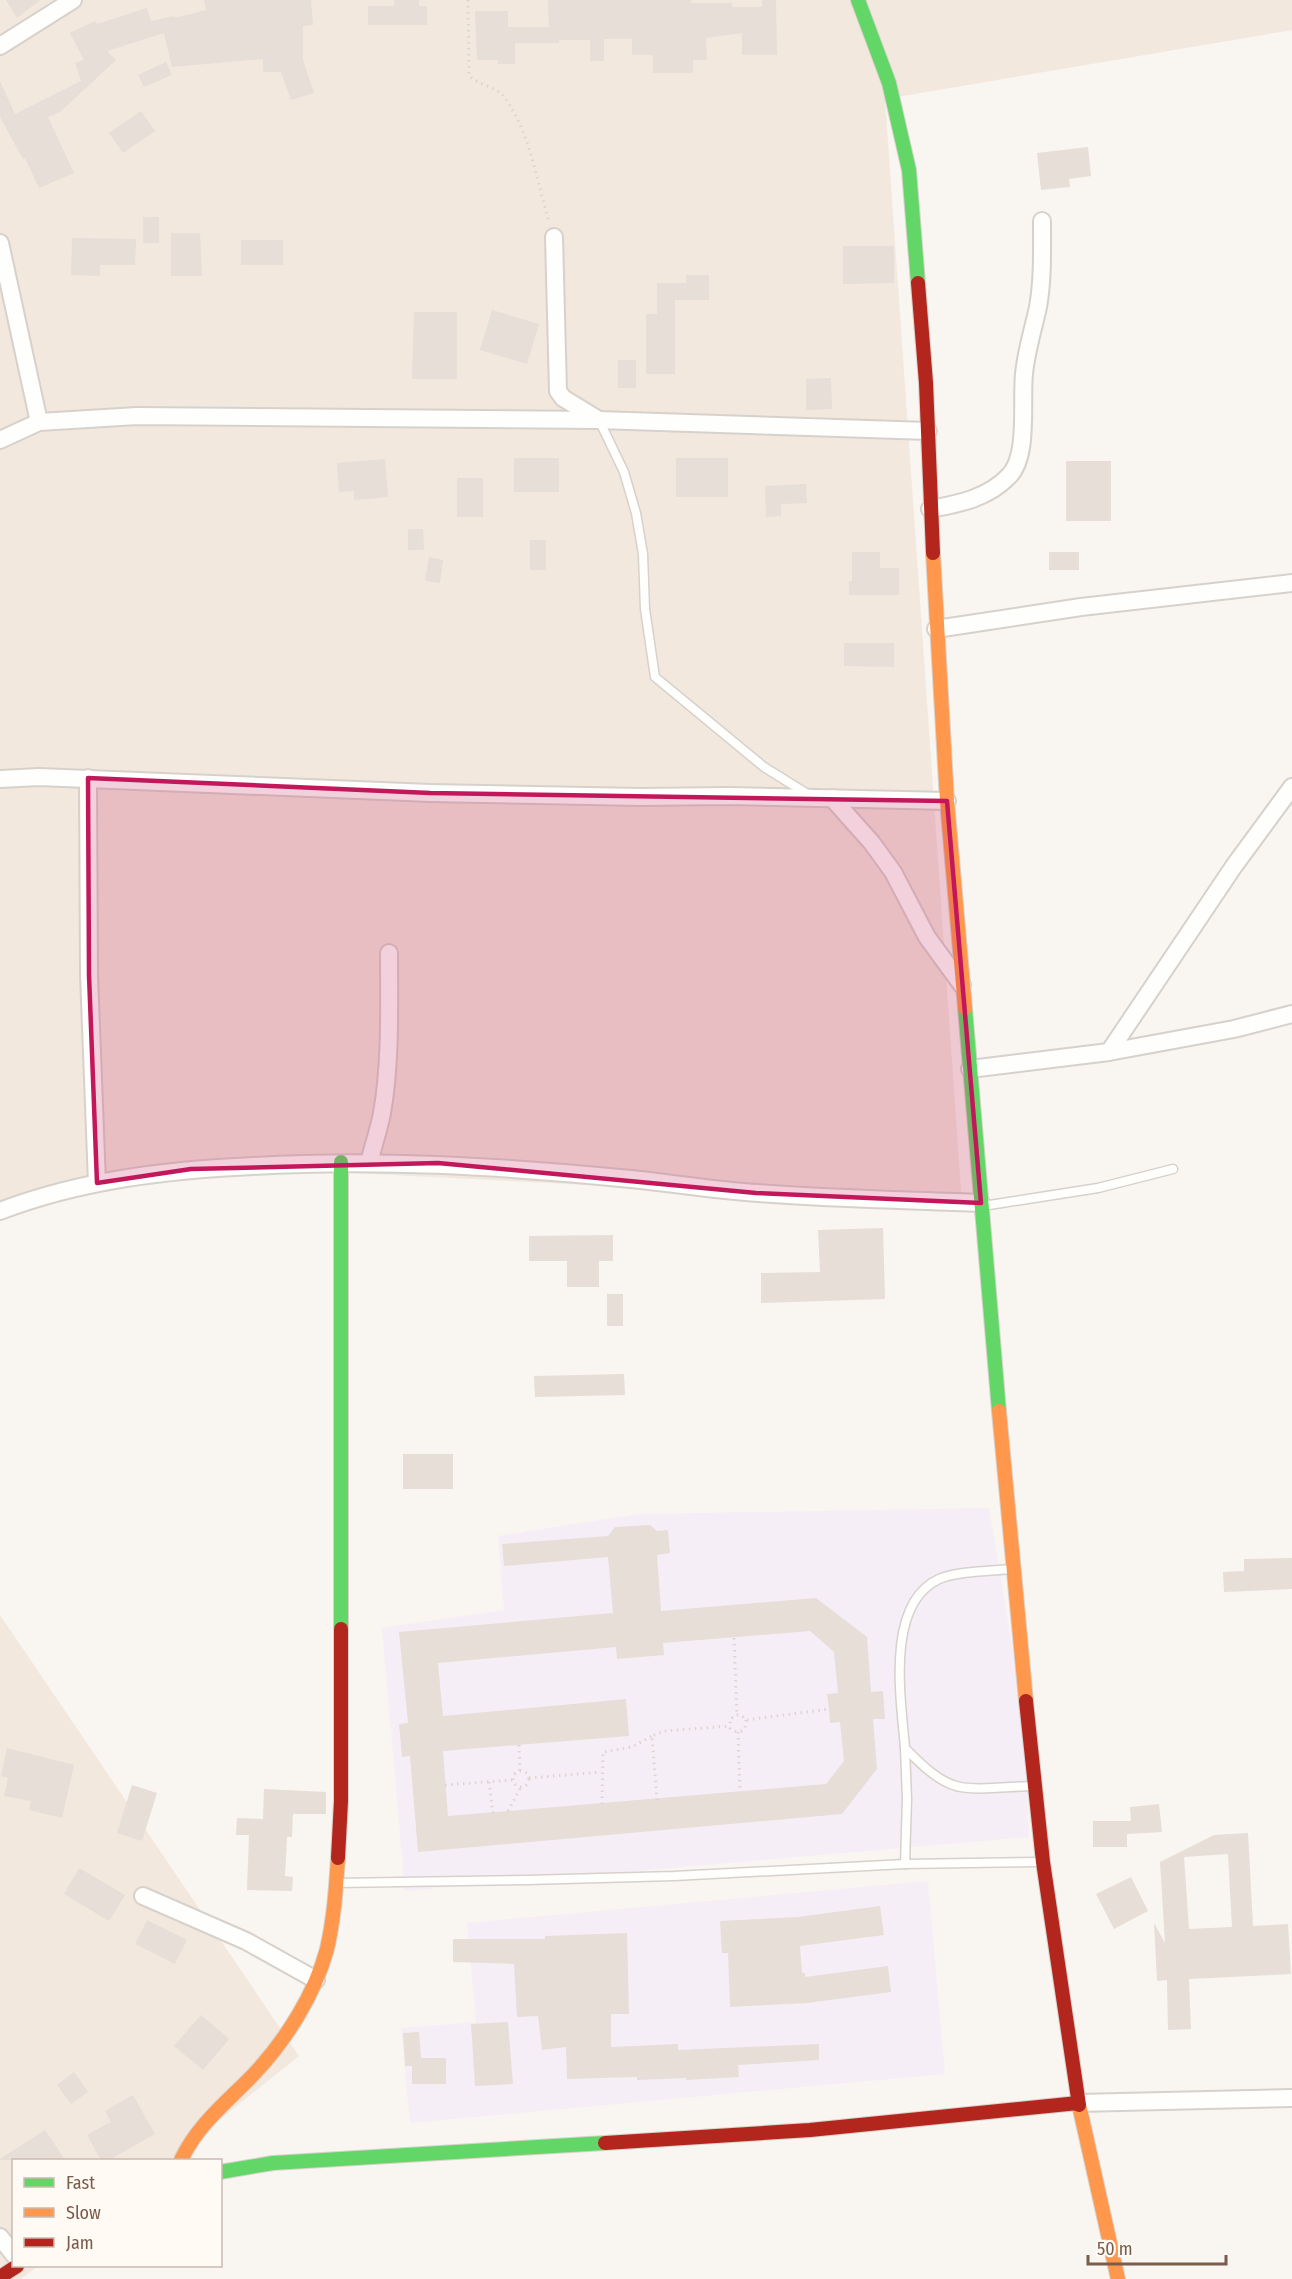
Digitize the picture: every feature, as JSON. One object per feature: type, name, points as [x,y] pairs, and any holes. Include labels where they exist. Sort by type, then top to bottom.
[{"type":"street","points":[[0,46],[73,0]]},
{"type":"street","points":[[858,0],[889,84],[909,171],[926,383],[936,629],[947,801],[1012,1569],[1042,1862],[1077,2103],[1118,2279]]},
{"type":"street","points":[[930,509],[965,503],[992,490],[1010,476],[1020,457],[1024,373],[1038,306],[1042,273],[1042,221]]},
{"type":"street","points":[[554,237],[558,391],[563,398],[599,420]]},
{"type":"street","points":[[0,243],[39,422]]},
{"type":"street","points":[[0,440],[39,422],[137,416],[599,420],[928,431]]},
{"type":"street","points":[[936,629],[1081,607],[1292,583]]},
{"type":"street","points":[[88,778],[88,975],[97,1183]]},
{"type":"street","points":[[0,779],[88,778],[430,793],[812,797],[947,801]]},
{"type":"street","points":[[1109,1052],[1234,866],[1292,787]]},
{"type":"street","points":[[832,798],[872,843],[893,872],[927,937],[962,986]]},
{"type":"street","points":[[369,1162],[382,1114],[384,1097],[387,1064],[389,953]]},
{"type":"street","points":[[970,1068],[1109,1052],[1234,1029],[1292,1014]]},
{"type":"street","points":[[181,2159],[197,2130],[265,2062],[316,1980],[327,1948],[337,1883],[341,1801],[341,1162]]},
{"type":"street","points":[[0,1211],[97,1183],[191,1169],[341,1162],[438,1163],[621,1178],[756,1193],[980,1205]]},
{"type":"street","points":[[143,1896],[246,1941],[316,1980]]},
{"type":"street","points":[[222,2172],[273,2163],[810,2130],[1077,2103],[1292,2098]]},
{"type":"street","points":[[0,2237],[12,2252]]},
{"type":"street","points":[[0,2277],[14,2267]]},
{"type":"lane","points":[[599,420],[624,472],[636,513],[643,554],[645,609],[655,677],[764,767],[812,797]]},
{"type":"lane","points":[[980,1205],[1098,1188],[1173,1169]]},
{"type":"lane","points":[[905,1864],[907,1799],[900,1661],[903,1629],[910,1608],[924,1587],[942,1578],[1012,1569]]},
{"type":"lane","points":[[905,1748],[921,1764],[954,1786],[982,1788],[1035,1786]]},
{"type":"lane","points":[[337,1883],[662,1876],[905,1864],[1042,1862]]},
{"type":"path","points":[[468,0],[469,75],[473,80],[493,87],[502,94],[512,108],[523,132],[554,237]]},
{"type":"path","points":[[734,1638],[737,1715]]},
{"type":"path","points":[[746,1720],[828,1709]]},
{"type":"path","points":[[738,1732],[730,1726],[730,1719],[737,1715],[746,1720]]},
{"type":"path","points":[[738,1732],[745,1728],[746,1720]]},
{"type":"path","points":[[602,1804],[603,1752],[632,1747],[664,1731],[730,1726]]},
{"type":"path","points":[[738,1732],[740,1792]]},
{"type":"path","points":[[652,1736],[657,1800]]},
{"type":"path","points":[[519,1745],[520,1772]]},
{"type":"path","points":[[513,1780],[515,1774],[520,1772],[525,1773],[529,1778]]},
{"type":"path","points":[[529,1778],[601,1772]]},
{"type":"path","points":[[508,1811],[521,1787],[526,1785],[529,1778]]},
{"type":"path","points":[[445,1785],[513,1780]]},
{"type":"path","points":[[513,1780],[521,1787]]},
{"type":"path","points":[[489,1782],[493,1813]]},
{"type":"highlighted area","points":[[88,778],[430,793],[947,801],[981,1203],[756,1193],[438,1163],[191,1169],[97,1183],[89,975]]},
{"type":"shaded area","points":[[0,0],[1292,0],[1292,30],[885,99],[962,1204],[214,1166],[120,1173],[39,1189],[0,1203]]},
{"type":"shaded area","points":[[989,1508],[1025,1723],[1029,1837],[405,1891],[382,1628],[504,1610],[498,1536],[638,1514]]},
{"type":"shaded area","points":[[0,1615],[299,2056],[170,2159],[12,2159],[12,2267],[37,2267],[21,2279],[0,2279]]},
{"type":"shaded area","points":[[928,1881],[945,2074],[410,2123],[401,2028],[476,2022],[467,1923]]},
{"type":"building","points":[[6,0],[40,0],[17,18]]},
{"type":"building","points":[[204,0],[311,0],[313,25],[303,26],[303,60],[314,93],[291,100],[281,72],[263,72],[263,59],[172,67],[164,33],[107,51],[116,60],[60,112],[48,117],[74,173],[39,188],[25,158],[23,159],[0,117],[0,81],[15,114],[81,81],[75,63],[84,60],[70,33],[95,21],[97,24],[147,8],[151,21],[175,16],[175,18],[206,10]]},
{"type":"building","points":[[394,0],[419,0],[419,6],[427,6],[427,25],[368,25],[368,6],[394,6]]},
{"type":"building","points":[[548,0],[691,0],[691,3],[732,3],[732,7],[762,7],[762,0],[776,0],[777,55],[742,55],[742,33],[706,38],[707,60],[693,60],[693,73],[653,73],[653,55],[632,55],[632,39],[604,39],[604,61],[590,61],[590,40],[515,43],[515,64],[498,64],[498,60],[477,60],[475,11],[508,11],[508,27],[549,27]]},
{"type":"building","points":[[166,62],[172,75],[144,87],[138,75]]},
{"type":"building","points":[[141,111],[155,131],[123,153],[109,133]]},
{"type":"building","points":[[1088,147],[1091,176],[1069,179],[1070,187],[1041,190],[1037,153]]},
{"type":"building","points":[[143,217],[159,217],[159,243],[143,243]]},
{"type":"building","points":[[171,233],[200,233],[202,276],[171,276]]},
{"type":"building","points":[[72,238],[136,239],[135,265],[100,265],[100,276],[71,275]]},
{"type":"building","points":[[241,240],[283,240],[283,265],[241,265]]},
{"type":"building","points":[[843,246],[894,246],[894,283],[843,284]]},
{"type":"building","points":[[686,275],[709,275],[709,300],[675,300],[675,374],[646,374],[646,314],[657,314],[657,283],[686,283]]},
{"type":"building","points":[[492,310],[539,324],[527,364],[480,350]]},
{"type":"building","points":[[414,312],[457,312],[457,379],[412,379]]},
{"type":"building","points":[[618,360],[636,360],[636,388],[618,388]]},
{"type":"building","points":[[831,378],[832,409],[806,410],[806,379]]},
{"type":"building","points":[[514,458],[559,458],[559,492],[514,492]]},
{"type":"building","points":[[676,458],[728,458],[728,497],[676,497]]},
{"type":"building","points":[[385,459],[388,497],[354,500],[354,491],[339,492],[337,463]]},
{"type":"building","points":[[1066,461],[1111,461],[1111,521],[1066,521]]},
{"type":"building","points":[[457,478],[483,478],[483,517],[457,517]]},
{"type":"building","points":[[806,484],[807,503],[781,504],[781,516],[766,517],[765,486]]},
{"type":"building","points":[[408,529],[423,529],[424,550],[408,550]]},
{"type":"building","points":[[530,540],[546,540],[546,570],[530,570]]},
{"type":"building","points":[[852,552],[880,552],[880,568],[899,568],[899,595],[849,595],[849,581],[852,581]]},
{"type":"building","points":[[1049,552],[1079,552],[1079,570],[1049,570]]},
{"type":"building","points":[[429,557],[443,560],[440,583],[425,581]]},
{"type":"building","points":[[844,643],[894,643],[894,667],[844,666]]},
{"type":"building","points":[[883,1228],[885,1299],[761,1303],[761,1273],[820,1272],[818,1230]]},
{"type":"building","points":[[613,1235],[613,1261],[599,1261],[599,1287],[567,1287],[567,1261],[529,1261],[529,1236]]},
{"type":"building","points":[[607,1294],[623,1294],[623,1326],[607,1326]]},
{"type":"building","points":[[624,1374],[625,1395],[535,1397],[534,1376]]},
{"type":"building","points":[[403,1454],[453,1454],[453,1489],[403,1489]]},
{"type":"building","points":[[650,1525],[657,1531],[668,1530],[670,1553],[657,1555],[661,1611],[816,1598],[867,1637],[871,1692],[883,1691],[885,1719],[873,1719],[877,1769],[842,1814],[418,1852],[410,1756],[402,1757],[399,1724],[408,1723],[399,1632],[613,1613],[608,1557],[504,1566],[502,1544],[608,1536],[615,1527]],"holes":[[[810,1631],[834,1652],[838,1693],[827,1694],[830,1723],[840,1722],[844,1761],[826,1784],[448,1816],[443,1751],[629,1736],[626,1699],[443,1716],[438,1663],[616,1647],[617,1659],[664,1655],[663,1643]]]},
{"type":"building","points":[[1292,1558],[1292,1589],[1224,1592],[1223,1572],[1244,1571],[1244,1559]]},
{"type":"building","points":[[7,1748],[74,1765],[62,1818],[29,1810],[31,1801],[4,1796],[8,1778],[1,1776]]},
{"type":"building","points":[[132,1785],[157,1793],[142,1841],[117,1833]]},
{"type":"building","points":[[264,1789],[326,1792],[326,1814],[293,1814],[292,1837],[287,1837],[285,1876],[293,1877],[292,1891],[247,1890],[249,1835],[236,1835],[237,1818],[263,1819]]},
{"type":"building","points":[[1159,1804],[1162,1832],[1127,1834],[1127,1847],[1093,1847],[1093,1821],[1131,1821],[1130,1807]]},
{"type":"building","points":[[1248,1833],[1253,1926],[1288,1924],[1291,1974],[1189,1979],[1191,2029],[1168,2030],[1167,1980],[1157,1981],[1154,1923],[1165,1943],[1160,1862],[1214,1835]],"holes":[[[1228,1854],[1232,1927],[1189,1929],[1184,1857]]]},
{"type":"building","points":[[79,1868],[125,1895],[109,1921],[64,1894]]},
{"type":"building","points":[[1131,1877],[1148,1911],[1114,1929],[1096,1894]]},
{"type":"building","points":[[880,1906],[884,1935],[800,1946],[802,1973],[805,1973],[805,1977],[888,1966],[891,1992],[807,2003],[730,2007],[728,1953],[722,1953],[720,1921],[798,1917]]},
{"type":"building","points":[[147,1920],[187,1940],[175,1964],[135,1944]]},
{"type":"building","points":[[627,1933],[629,2014],[611,2014],[611,2047],[678,2044],[678,2050],[819,2044],[819,2060],[738,2065],[739,2077],[686,2080],[686,2078],[637,2080],[637,2077],[567,2079],[566,2047],[542,2050],[538,2016],[517,2017],[514,1964],[453,1962],[453,1939],[545,1939],[545,1936]]},
{"type":"building","points":[[201,2015],[229,2039],[203,2070],[174,2046]]},
{"type":"building","points":[[508,2022],[513,2084],[475,2086],[471,2024]]},
{"type":"building","points":[[419,2032],[421,2058],[446,2058],[446,2084],[412,2084],[412,2066],[405,2066],[403,2033]]},
{"type":"building","points":[[74,2072],[88,2092],[71,2104],[57,2085]]},
{"type":"building","points":[[133,2095],[155,2134],[111,2159],[100,2159],[87,2135],[111,2122],[105,2111]]},
{"type":"building","points":[[45,2130],[64,2159],[0,2160]]},
{"type":"traffic: fast","points":[[858,0],[889,83],[909,170],[918,283]]},
{"type":"traffic: fast","points":[[965,1008],[999,1411]]},
{"type":"traffic: fast","points":[[341,1162],[341,1629]]},
{"type":"traffic: fast","points":[[222,2172],[273,2163],[605,2143]]},
{"type":"traffic: slow","points":[[933,553],[947,801],[965,1008]]},
{"type":"traffic: slow","points":[[999,1411],[1026,1701]]},
{"type":"traffic: slow","points":[[182,2159],[204,2124],[266,2061],[298,2016],[307,1999],[327,1949],[333,1915],[338,1858]]},
{"type":"traffic: slow","points":[[1079,2105],[1118,2279]]},
{"type":"traffic: jam","points":[[918,283],[926,383],[933,553]]},
{"type":"traffic: jam","points":[[338,1858],[341,1801],[341,1629]]},
{"type":"traffic: jam","points":[[1026,1701],[1043,1862],[1079,2105]]},
{"type":"traffic: jam","points":[[605,2143],[810,2130],[1078,2103]]},
{"type":"traffic: jam","points":[[0,2277],[15,2267]]}]
